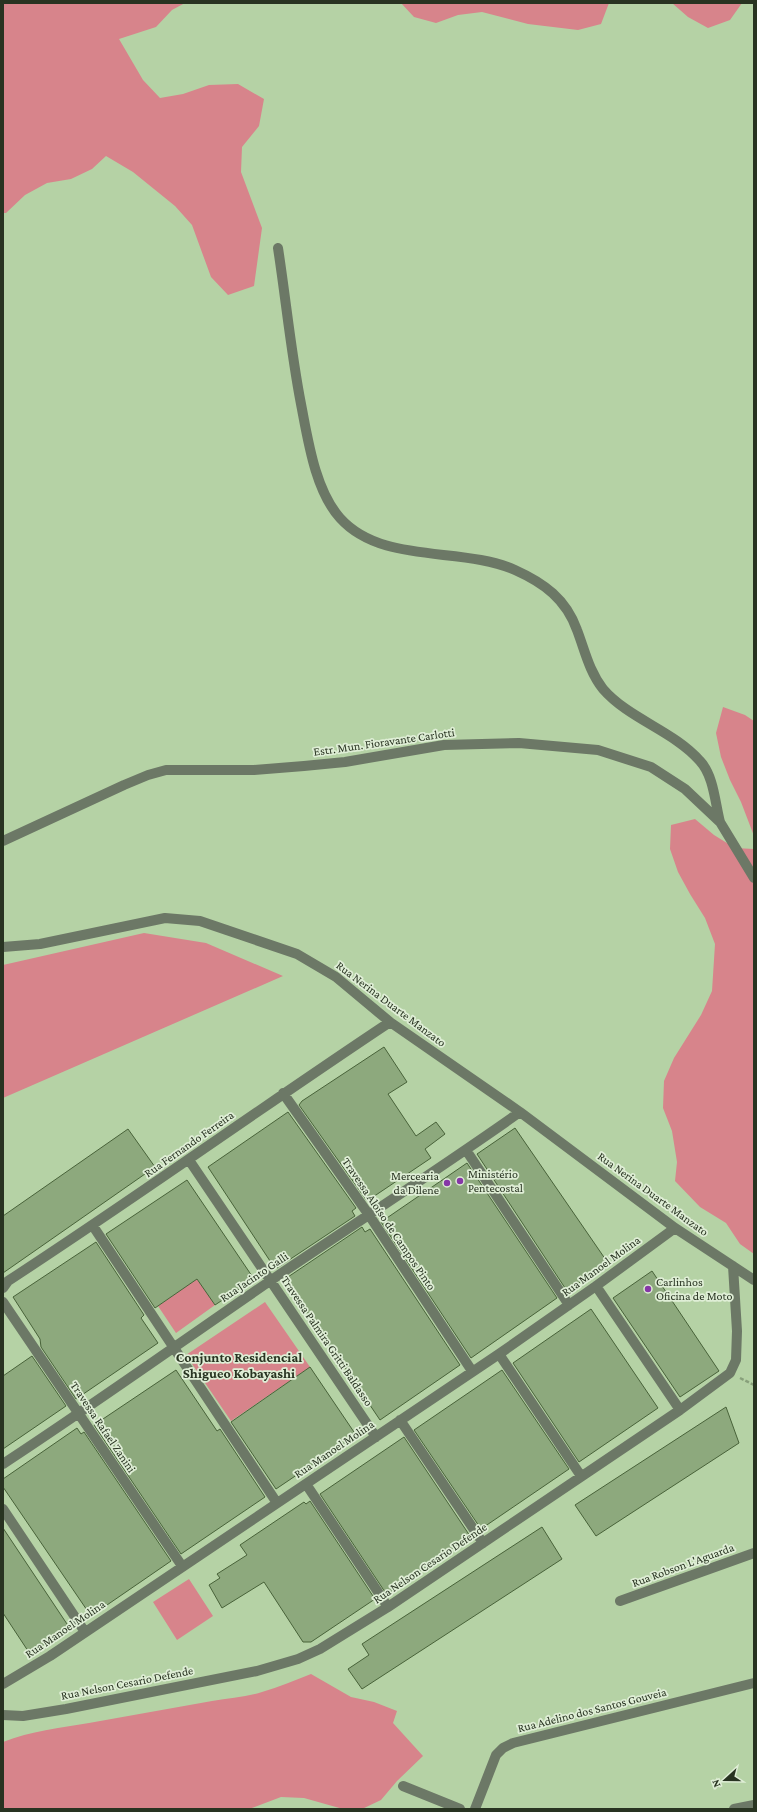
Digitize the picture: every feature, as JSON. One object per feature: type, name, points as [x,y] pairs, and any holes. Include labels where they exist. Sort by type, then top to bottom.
[{"type":"street","points":[[278,248],[294,370],[306,430],[321,483],[328,500],[340,517],[353,530],[369,539],[426,553],[491,561],[514,570],[552,591],[566,608],[577,628],[593,674],[604,690],[619,703],[685,747],[701,762],[708,774],[720,822]]},
{"type":"street","name":"Estr. Mun. Fioravante Carlotti","points":[[3,841],[124,785],[148,775],[166,770],[254,770],[345,762],[444,745],[519,743],[598,750],[651,767],[685,789],[720,822],[754,878]]},
{"type":"street","name":"Rua Nerina Duarte Manzato","points":[[3,947],[40,944],[165,918],[200,921],[297,954],[336,977],[390,1022],[520,1112],[675,1228],[754,1280]]},
{"type":"street","name":"Rua Fernando Ferreira","points":[[3,1288],[8,1281],[93,1226],[283,1093],[390,1022]]},
{"type":"street","name":"Travessa Aloíso de Campos Pinto","points":[[283,1093],[369,1215],[472,1371]]},
{"type":"street","name":"Rua Jacinto Galli","points":[[3,1464],[79,1414],[270,1281],[466,1150],[520,1112]]},
{"type":"street","points":[[466,1150],[569,1305]]},
{"type":"street","name":"Travessa Palmira Gritti Baldasso","points":[[189,1160],[376,1437]]},
{"type":"street","points":[[93,1226],[277,1503]]},
{"type":"street","name":"Rua Manoel Molina","points":[[3,1684],[85,1632],[499,1354],[675,1228]]},
{"type":"street","name":"Rua Nelson Cesario Defende","points":[[3,1715],[23,1716],[59,1710],[264,1669],[298,1659],[320,1649],[388,1607],[680,1410],[730,1373],[736,1360],[737,1331],[733,1266]]},
{"type":"street","points":[[596,1286],[680,1410]]},
{"type":"street","name":"Travessa Rafael Zanini","points":[[3,1302],[182,1566]]},
{"type":"street","points":[[499,1354],[581,1476]]},
{"type":"street","points":[[400,1420],[483,1543]]},
{"type":"street","points":[[306,1484],[388,1607]]},
{"type":"street","points":[[3,1509],[85,1632]]},
{"type":"street","name":"Rua Robson L'Aguarda","points":[[620,1601],[754,1553]]},
{"type":"street","name":"Rua Adelino dos Santos Gouveia","points":[[475,1809],[496,1755],[503,1748],[514,1743],[754,1684]]},
{"type":"street","points":[[403,1786],[460,1809]]},
{"type":"street","points":[[734,1809],[754,1805]]},
{"type":"shaded area","points":[[3,3],[185,3],[172,10],[156,27],[119,39],[143,80],[160,98],[183,94],[209,85],[238,84],[264,99],[259,126],[242,147],[241,172],[262,228],[254,286],[228,295],[211,277],[192,225],[175,206],[133,172],[106,156],[92,169],[71,179],[47,183],[25,195],[6,213],[3,213]]},
{"type":"shaded area","points":[[401,3],[609,3],[601,24],[578,30],[528,24],[482,12],[458,15],[436,23],[414,17]]},
{"type":"shaded area","points":[[672,3],[742,3],[730,20],[708,28],[688,17]]},
{"type":"shaded area","points":[[723,707],[745,715],[754,721],[754,836],[721,757],[716,733]]},
{"type":"shaded area","points":[[695,819],[714,835],[735,848],[754,849],[754,1254],[740,1244],[726,1223],[700,1207],[675,1181],[677,1162],[672,1131],[663,1108],[664,1081],[674,1058],[701,1015],[712,991],[715,944],[705,918],[678,872],[670,849],[671,825]]},
{"type":"shaded area","points":[[144,933],[206,943],[283,976],[3,1098],[3,965]]},
{"type":"shaded area","points":[[197,1279],[215,1305],[176,1333],[158,1306]]},
{"type":"shaded area","points":[[265,1302],[310,1367],[231,1421],[186,1355]]},
{"type":"shaded area","points":[[189,1579],[213,1616],[177,1640],[153,1602]]},
{"type":"shaded area","points":[[311,1674],[351,1697],[374,1702],[397,1711],[393,1723],[423,1756],[397,1781],[381,1800],[362,1809],[343,1809],[304,1798],[281,1797],[249,1809],[3,1809],[3,1742],[46,1730],[250,1695],[275,1688]]},
{"type":"building","points":[[384,1047],[407,1082],[388,1094],[416,1136],[436,1122],[445,1134],[425,1149],[431,1158],[367,1201],[299,1105],[302,1101]]},
{"type":"building","points":[[288,1112],[356,1208],[352,1211],[355,1216],[277,1268],[276,1266],[274,1267],[208,1167]]},
{"type":"building","points":[[515,1128],[608,1263],[567,1291],[477,1154]]},
{"type":"building","points":[[128,1129],[155,1167],[3,1273],[3,1216]]},
{"type":"building","points":[[467,1163],[557,1298],[471,1358],[381,1222]]},
{"type":"building","points":[[187,1180],[254,1279],[215,1305],[197,1279],[155,1308],[106,1234]]},
{"type":"building","points":[[362,1227],[365,1232],[370,1229],[460,1365],[380,1420],[285,1279]]},
{"type":"building","points":[[96,1242],[144,1315],[141,1318],[158,1343],[76,1399],[41,1347],[40,1339],[13,1297]]},
{"type":"building","points":[[652,1271],[719,1371],[680,1397],[613,1298]]},
{"type":"building","points":[[591,1309],[658,1408],[579,1462],[513,1363]]},
{"type":"building","points":[[32,1356],[66,1406],[3,1449],[3,1376]]},
{"type":"building","points":[[310,1367],[356,1435],[276,1489],[231,1422]]},
{"type":"building","points":[[176,1370],[217,1431],[220,1429],[265,1497],[181,1554],[94,1425]]},
{"type":"building","points":[[502,1370],[569,1469],[481,1529],[414,1430]]},
{"type":"building","points":[[726,1407],[739,1443],[596,1536],[575,1505]]},
{"type":"building","points":[[77,1428],[81,1434],[84,1432],[171,1561],[91,1616],[3,1487],[3,1479]]},
{"type":"building","points":[[404,1437],[470,1536],[389,1593],[387,1590],[385,1592],[320,1494]]},
{"type":"building","points":[[310,1501],[375,1599],[311,1642],[303,1642],[264,1582],[222,1608],[209,1585],[220,1578],[217,1574],[247,1555],[240,1545],[304,1502],[306,1504]]},
{"type":"building","points":[[542,1527],[562,1559],[362,1689],[348,1669],[369,1655],[362,1644]]},
{"type":"building","points":[[3,1528],[69,1627],[30,1654],[3,1613]]},
{"type":"place","name":"Ministério Pentecostal","points":[[460,1181]]},
{"type":"place","name":"Mercearia da Dilene","points":[[447,1183]]},
{"type":"place","name":"Carlinhos Oficina de Moto","points":[[648,1289]]},
{"type":"district","name":"Conjunto Residencial Shigueo Kobayashi","points":[[239,1366]]}]
